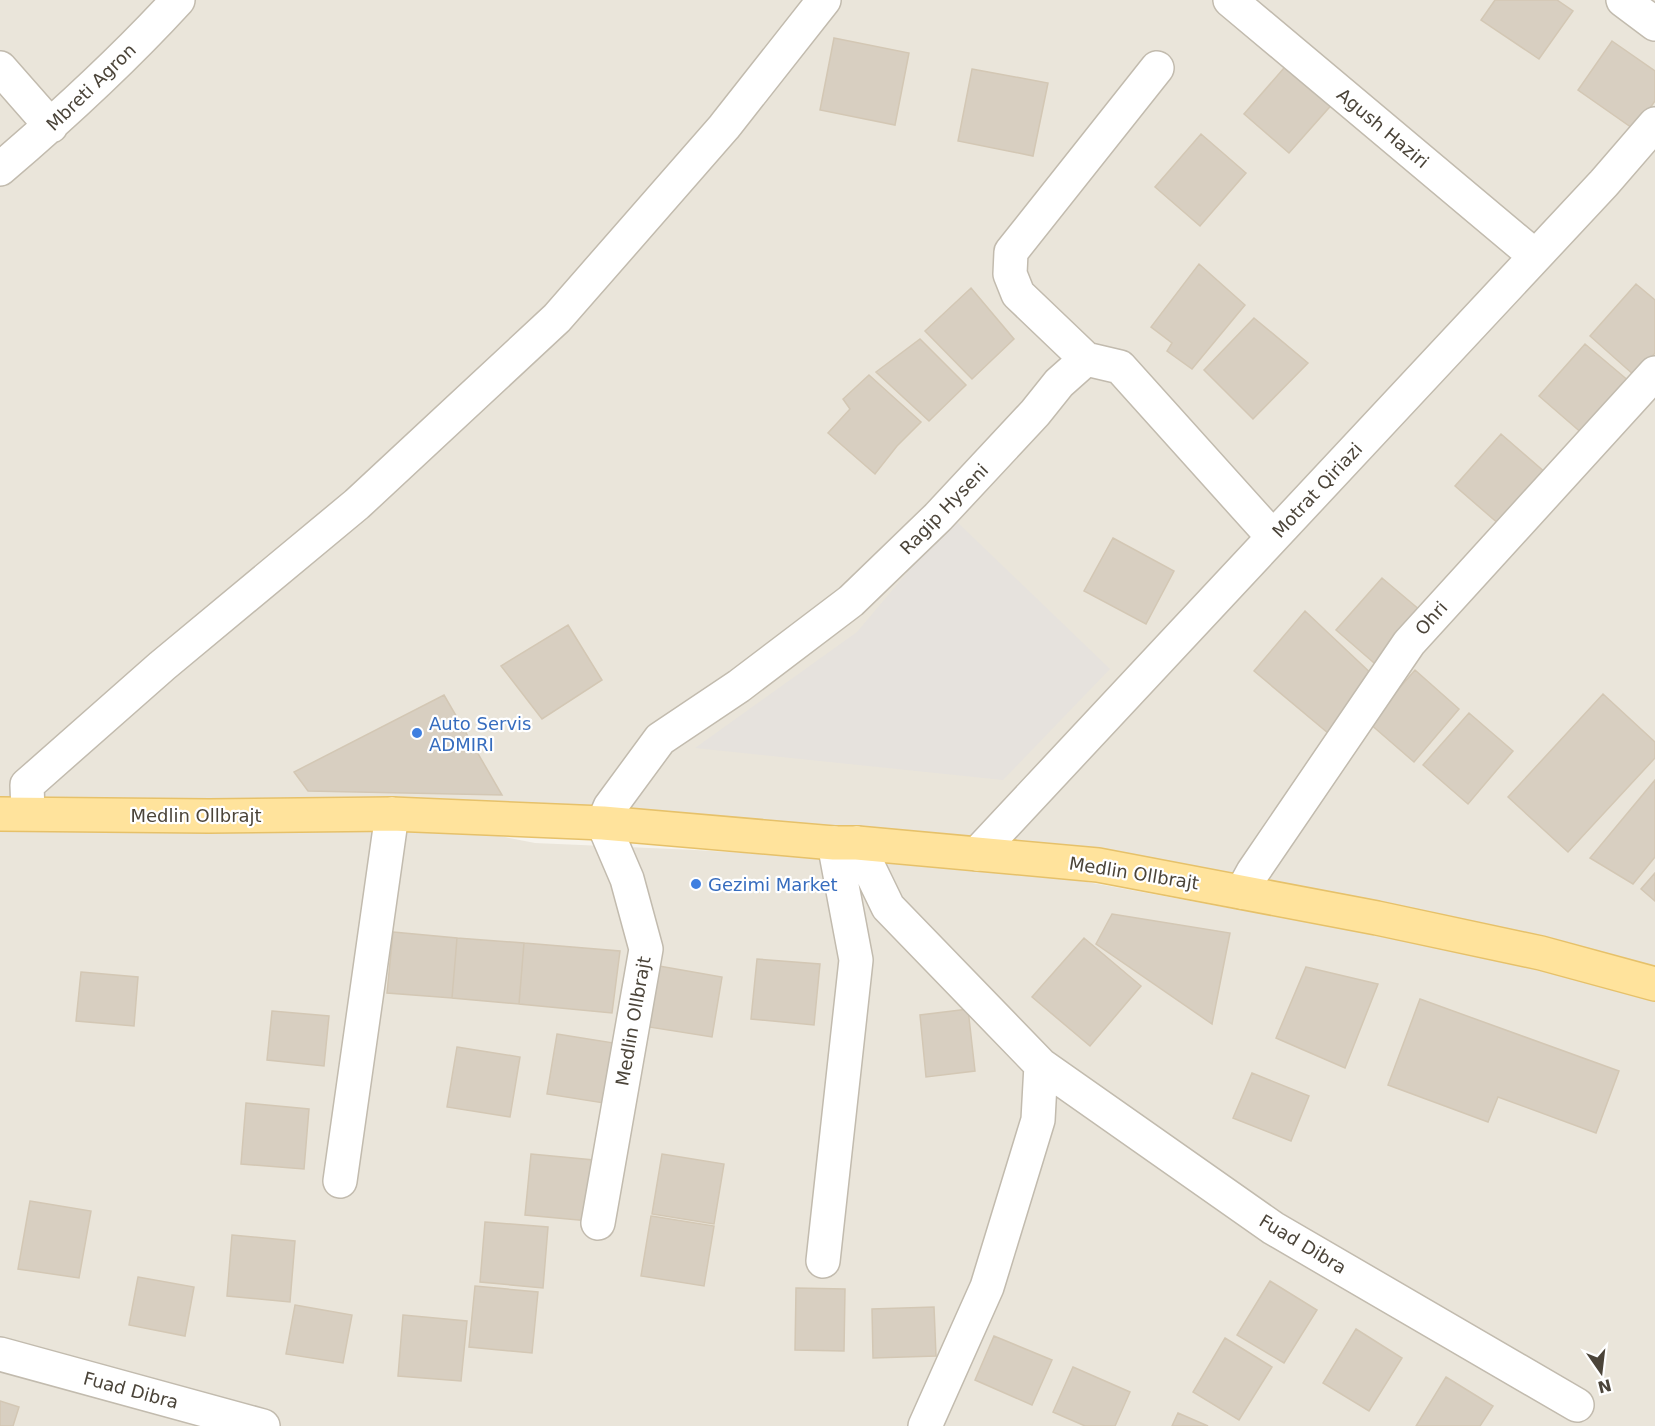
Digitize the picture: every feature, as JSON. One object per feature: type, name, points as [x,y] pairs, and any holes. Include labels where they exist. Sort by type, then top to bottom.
[{"type":"main road","name":"Medlin Ollbrajt","points":[[14,814],[209,816],[392,814],[603,823],[1098,865],[1541,953],[1655,984]]},
{"type":"street","name":"Mbreti Agron","points":[[0,169],[51,126],[178,0]]},
{"type":"street","points":[[14,814],[27,785],[162,666],[357,504],[556,318],[723,127],[824,0]]},
{"type":"street","name":"Agush Haziri","points":[[1230,0],[1535,256]]},
{"type":"street","points":[[1623,0],[1655,24]]},
{"type":"street","points":[[0,68],[51,126]]},
{"type":"street","points":[[1158,68],[1011,252],[1010,274],[1018,294],[1086,359],[1120,368],[1273,537]]},
{"type":"street","name":"Motrat Qiriazi","points":[[977,854],[1604,183],[1655,124]]},
{"type":"street","name":"Ragip Hyseni","points":[[603,823],[610,807],[660,739],[739,686],[851,601],[938,517],[1035,414],[1059,383],[1086,359]]},
{"type":"street","name":"Ohri","points":[[1242,892],[1253,872],[1408,643],[1655,373]]},
{"type":"street","points":[[340,1181],[392,814]]},
{"type":"street","name":"Medlin Ollbrajt","points":[[598,1223],[646,949],[627,879],[603,823]]},
{"type":"street","points":[[823,1261],[856,960],[845,843]]},
{"type":"street","name":"Fuad Dibra","points":[[845,843],[888,907],[1041,1065],[1273,1228],[1577,1405]]},
{"type":"street","points":[[925,1426],[987,1287],[1038,1120],[1041,1065]]},
{"type":"street","name":"Fuad Dibra","points":[[0,1354],[263,1426]]},
{"type":"shaded area","points":[[0,0],[1655,0],[1655,1426],[0,1426]],"holes":[[[393,815],[1003,839],[1370,918],[1234,909],[1076,880],[885,862],[535,843]]]},
{"type":"shaded area","points":[[953,518],[1110,669],[1003,780],[695,748],[857,632]]},
{"type":"building","points":[[1495,0],[1557,0],[1573,11],[1539,59],[1481,20]]},
{"type":"building","points":[[834,38],[909,53],[895,125],[820,110]]},
{"type":"building","points":[[1612,41],[1655,71],[1655,101],[1635,130],[1578,90]]},
{"type":"building","points":[[1290,61],[1335,101],[1289,153],[1244,114]]},
{"type":"building","points":[[972,69],[1048,83],[1033,156],[958,141]]},
{"type":"building","points":[[1201,134],[1246,173],[1200,226],[1155,187]]},
{"type":"building","points":[[1199,264],[1245,305],[1192,369],[1167,351],[1172,343],[1151,327]]},
{"type":"building","points":[[1636,284],[1655,300],[1655,353],[1635,376],[1590,336]]},
{"type":"building","points":[[971,288],[1014,339],[972,379],[925,331]]},
{"type":"building","points":[[1254,318],[1308,363],[1253,419],[1204,370]]},
{"type":"building","points":[[920,339],[966,385],[929,421],[876,372]]},
{"type":"building","points":[[1585,344],[1630,382],[1584,435],[1539,396]]},
{"type":"building","points":[[869,375],[921,422],[897,446],[875,474],[828,433],[850,409],[843,399]]},
{"type":"building","points":[[1501,434],[1546,473],[1500,525],[1455,486]]},
{"type":"building","points":[[1113,538],[1174,571],[1146,624],[1084,591]]},
{"type":"building","points":[[1382,578],[1427,616],[1381,669],[1336,630]]},
{"type":"building","points":[[1305,611],[1377,679],[1328,733],[1254,671]]},
{"type":"building","points":[[568,625],[602,680],[542,719],[501,666]]},
{"type":"building","points":[[1415,670],[1459,709],[1414,762],[1369,723]]},
{"type":"building","points":[[1603,694],[1655,742],[1655,758],[1568,852],[1508,797]]},
{"type":"building","name":"Auto Servis ADMIRI","points":[[444,695],[502,795],[308,791],[294,772]]},
{"type":"building","points":[[1469,713],[1513,751],[1468,804],[1423,765]]},
{"type":"building","points":[[1655,780],[1655,857],[1633,884],[1590,858]]},
{"type":"building","points":[[1655,873],[1655,901],[1641,889]]},
{"type":"building","points":[[1112,914],[1230,933],[1212,1024],[1096,944]]},
{"type":"building","points":[[393,932],[457,938],[452,998],[387,993]]},
{"type":"building","points":[[457,938],[524,943],[519,1004],[452,998]]},
{"type":"building","points":[[1084,938],[1141,986],[1090,1046],[1032,997]]},
{"type":"building","points":[[524,943],[620,951],[612,1013],[519,1004]]},
{"type":"building","points":[[757,959],[820,964],[814,1025],[751,1019]]},
{"type":"building","points":[[659,966],[722,977],[712,1037],[649,1027]]},
{"type":"building","points":[[1306,967],[1378,984],[1345,1068],[1276,1038]]},
{"type":"building","points":[[81,972],[138,977],[134,1026],[76,1021]]},
{"type":"building","points":[[1420,999],[1619,1071],[1596,1133],[1498,1097],[1488,1122],[1388,1085]]},
{"type":"building","points":[[968,1009],[975,1071],[926,1077],[920,1015]]},
{"type":"building","points":[[272,1011],[329,1016],[324,1066],[267,1060]]},
{"type":"building","points":[[557,1034],[620,1044],[610,1104],[547,1094]]},
{"type":"building","points":[[457,1047],[520,1057],[510,1117],[447,1107]]},
{"type":"building","points":[[1252,1073],[1309,1096],[1291,1141],[1233,1118]]},
{"type":"building","points":[[246,1103],[309,1109],[304,1169],[241,1164]]},
{"type":"building","points":[[531,1154],[594,1160],[589,1221],[525,1215]]},
{"type":"building","points":[[662,1154],[724,1164],[714,1224],[652,1214]]},
{"type":"building","points":[[30,1201],[91,1211],[79,1278],[18,1269]]},
{"type":"building","points":[[651,1216],[714,1226],[704,1286],[641,1276]]},
{"type":"building","points":[[485,1222],[548,1227],[543,1288],[480,1282]]},
{"type":"building","points":[[232,1235],[295,1241],[290,1302],[227,1296]]},
{"type":"building","points":[[138,1277],[194,1287],[185,1336],[129,1325]]},
{"type":"building","points":[[1270,1281],[1317,1310],[1284,1363],[1237,1335]]},
{"type":"building","points":[[475,1286],[538,1292],[532,1353],[469,1347]]},
{"type":"building","points":[[796,1288],[845,1289],[844,1351],[795,1350]]},
{"type":"building","points":[[295,1305],[352,1315],[343,1363],[286,1354]]},
{"type":"building","points":[[934,1307],[936,1356],[873,1358],[872,1309]]},
{"type":"building","points":[[403,1315],[467,1321],[461,1381],[398,1376]]},
{"type":"building","points":[[1356,1329],[1402,1358],[1369,1411],[1323,1383]]},
{"type":"building","points":[[994,1336],[1052,1360],[1032,1405],[975,1380]]},
{"type":"building","points":[[1225,1338],[1272,1367],[1239,1420],[1193,1392]]},
{"type":"building","points":[[1073,1367],[1130,1392],[1115,1426],[1085,1426],[1053,1412]]},
{"type":"building","points":[[1446,1377],[1493,1406],[1480,1426],[1416,1426]]},
{"type":"building","points":[[0,1401],[19,1407],[13,1426],[0,1426]]},
{"type":"building","points":[[1178,1413],[1208,1426],[1172,1426]]},
{"type":"place","name":"Auto Servis ADMIRI","points":[[417,733]]},
{"type":"place","name":"Gezimi Market","points":[[696,884]]}]
